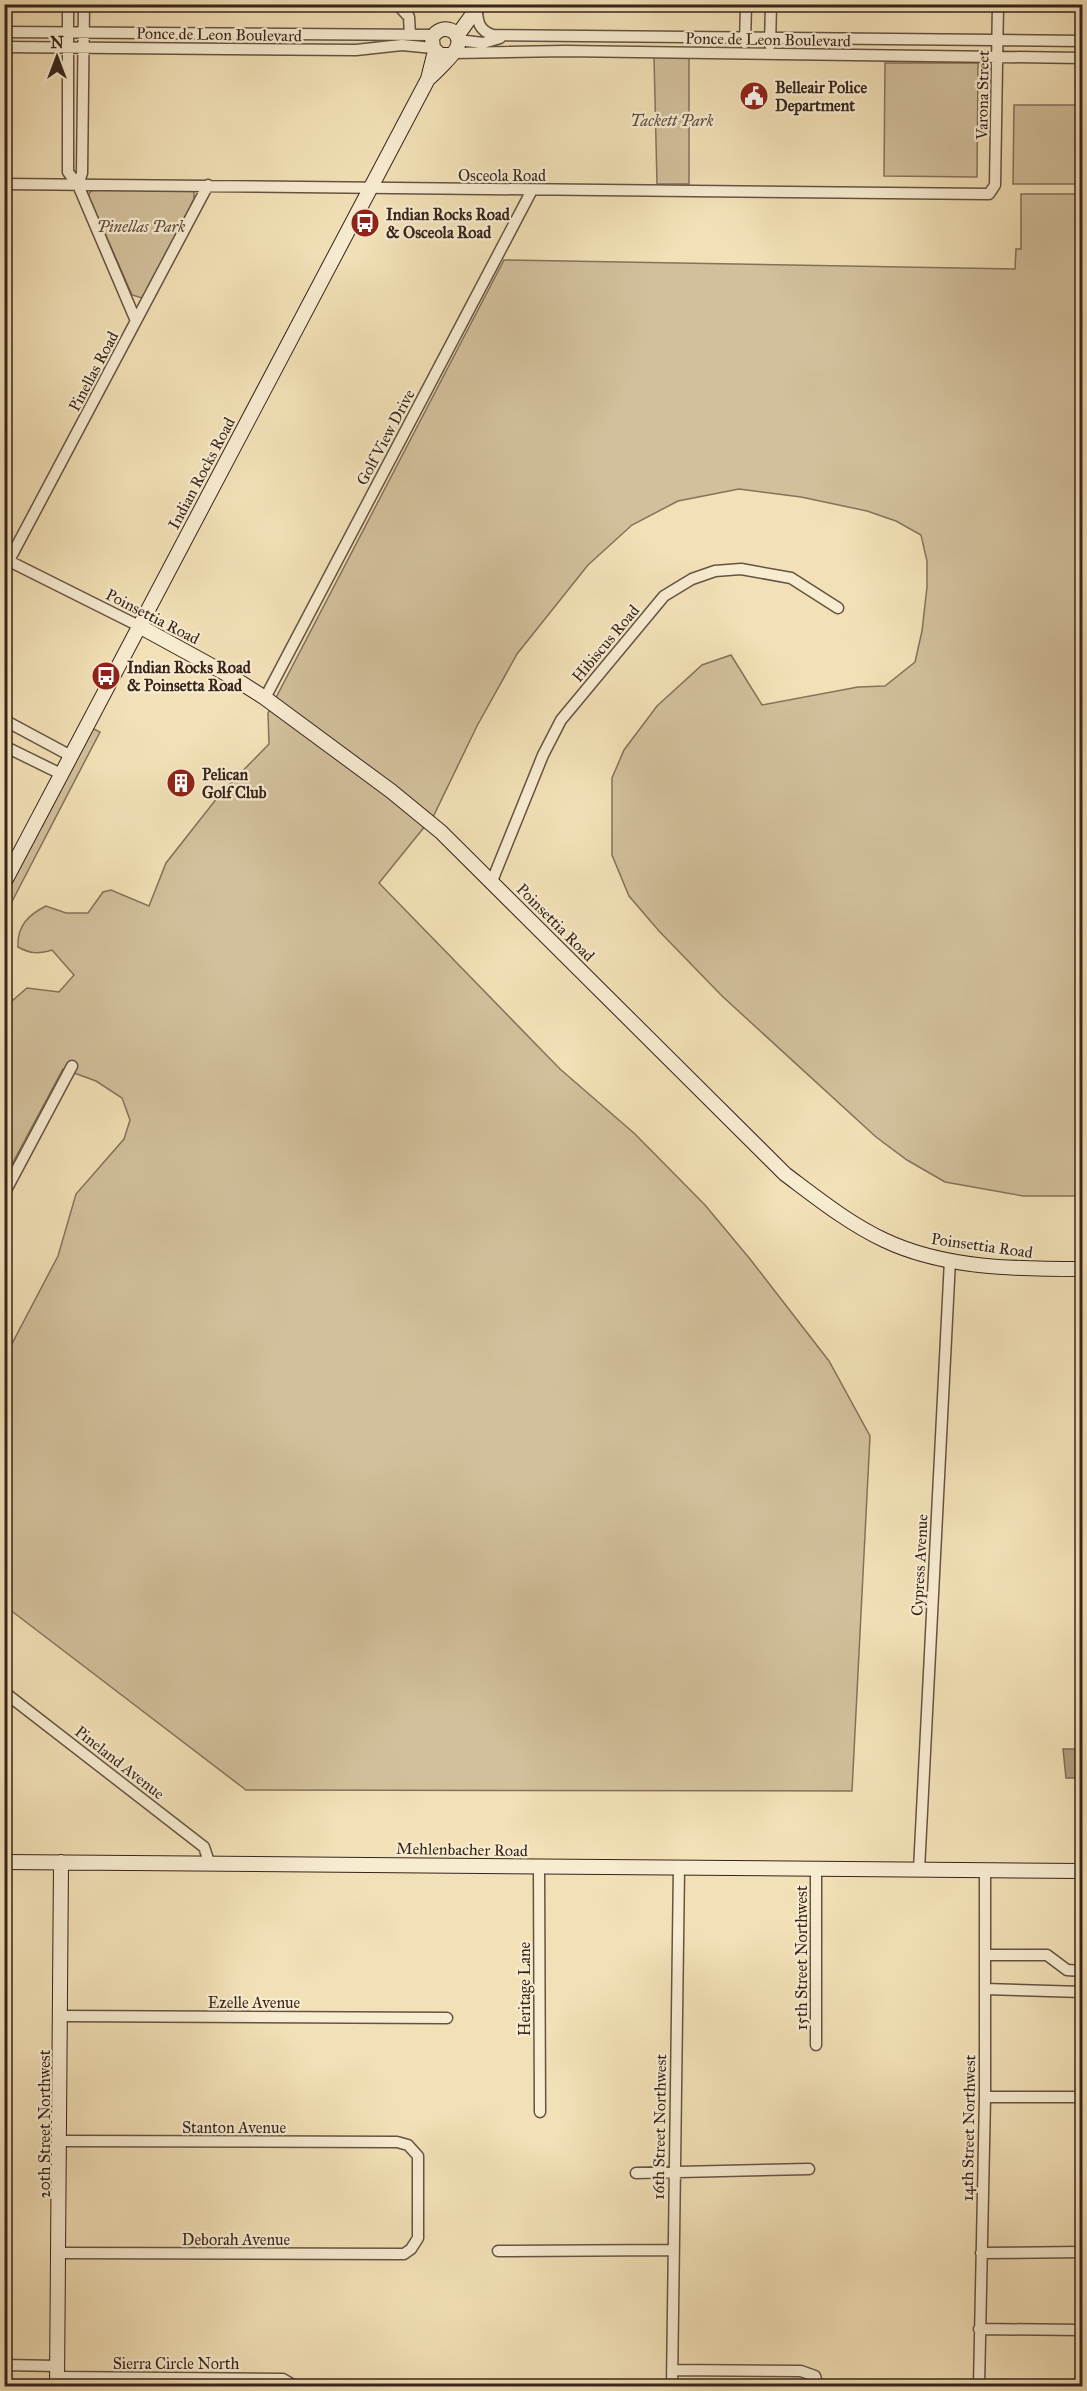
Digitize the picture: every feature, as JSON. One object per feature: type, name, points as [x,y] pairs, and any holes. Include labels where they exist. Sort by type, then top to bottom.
[{"type":"street","points":[[68,4],[68,172],[78,185],[136,321]]},
{"type":"street","points":[[78,185],[82,173],[84,4]]},
{"type":"street","points":[[397,4],[409,17],[410,35]]},
{"type":"street","points":[[744,54],[746,4]]},
{"type":"street","points":[[769,54],[771,4]]},
{"type":"street","name":"Varona Street","points":[[995,185],[998,4]]},
{"type":"street","name":"Ponce de Leon Boulevard","points":[[478,6],[477,21],[481,28],[487,34],[506,36],[1083,41]]},
{"type":"street","name":"Indian Rocks Road","points":[[4,883],[369,189],[428,79],[436,72],[446,43],[478,6]]},
{"type":"street","name":"Ponce de Leon Boulevard","points":[[4,32],[410,35],[446,43],[566,51],[1083,58]]},
{"type":"street","name":"Ponce de Leon Boulevard","points":[[4,47],[356,50],[402,45],[483,43],[506,36]]},
{"type":"street","name":"Osceola Road","points":[[4,184],[989,194],[995,185]]},
{"type":"street","name":"Pinellas Road","points":[[6,564],[208,185]]},
{"type":"street","name":"Golf View Drive","points":[[265,698],[532,190]]},
{"type":"street","name":"Poinsettia Road","points":[[6,564],[139,626],[232,677],[265,698],[392,790],[441,832],[492,881],[785,1174],[826,1205],[874,1235],[914,1252],[950,1260],[1036,1269],[1083,1269]]},
{"type":"street","name":"Hibiscus Road","points":[[492,881],[543,755],[561,720],[664,596],[692,579],[715,571],[741,569],[791,578],[838,608]]},
{"type":"street","points":[[4,720],[71,756]]},
{"type":"street","points":[[4,746],[61,774]]},
{"type":"street","points":[[4,1194],[72,1066]]},
{"type":"street","name":"Cypress Avenue","points":[[919,1870],[950,1260]]},
{"type":"street","name":"Pineland Avenue","points":[[4,1692],[204,1847],[209,1862]]},
{"type":"street","name":"Mehlenbacher Road","points":[[4,1862],[1083,1871]]},
{"type":"street","name":"20th Street Northwest","points":[[57,2376],[60,2253],[61,1862]]},
{"type":"street","name":"Heritage Lane","points":[[539,1866],[540,2112]]},
{"type":"street","name":"16th Street Northwest","points":[[672,2386],[673,2172],[679,1867]]},
{"type":"street","name":"15th Street Northwest","points":[[816,1870],[816,2045]]},
{"type":"street","name":"14th Street Northwest","points":[[979,2386],[985,2097],[985,1871]]},
{"type":"street","points":[[986,1955],[1047,1955],[1068,1970],[1083,1971]]},
{"type":"street","points":[[985,1989],[1083,1992]]},
{"type":"street","name":"Ezelle Avenue","points":[[60,2016],[447,2018]]},
{"type":"street","points":[[985,2097],[1083,2097]]},
{"type":"street","name":"Stanton Avenue","points":[[60,2141],[385,2142],[408,2145],[418,2156],[418,2238],[411,2249]]},
{"type":"street","points":[[636,2173],[809,2169]]},
{"type":"street","name":"Deborah Avenue","points":[[60,2253],[404,2254],[411,2249]]},
{"type":"street","points":[[498,2251],[672,2250]]},
{"type":"street","points":[[981,2253],[1083,2252]]},
{"type":"street","points":[[980,2330],[1083,2330]]},
{"type":"street","name":"Sierra Circle North","points":[[4,2366],[57,2376],[283,2379],[295,2386]]},
{"type":"street","points":[[672,2370],[801,2371],[817,2381]]},
{"type":"green space","name":"Tackett Park","points":[[654,57],[689,57],[689,184],[657,184]]},
{"type":"green space","points":[[885,63],[978,63],[977,177],[884,176]]},
{"type":"green space","points":[[1014,105],[1082,105],[1082,184],[1013,184]]},
{"type":"green space","name":"Pinellas Park","points":[[94,189],[190,189],[194,192],[194,199],[142,298],[132,295],[89,197],[89,193]]},
{"type":"green space","points":[[1021,194],[1082,194],[1082,1196],[1023,1196],[945,1182],[907,1160],[876,1137],[722,996],[659,931],[629,896],[612,855],[612,778],[624,750],[657,706],[702,665],[731,655],[762,705],[858,687],[885,686],[915,662],[922,631],[927,587],[927,561],[921,535],[896,521],[867,511],[801,497],[739,489],[678,501],[632,525],[588,565],[517,654],[477,726],[434,815],[379,883],[560,1069],[635,1134],[705,1205],[829,1361],[870,1436],[852,1791],[246,1790],[5,1606],[5,1357],[58,1256],[76,1194],[124,1139],[130,1120],[122,1098],[96,1081],[63,1069],[10,1168],[5,1165],[4,1016],[12,1001],[27,988],[59,992],[74,975],[52,950],[35,953],[18,947],[19,933],[29,917],[46,906],[66,913],[88,913],[103,892],[111,890],[149,906],[166,863],[221,793],[269,744],[268,713],[504,260],[1015,269],[1016,249],[1021,249]]},
{"type":"green space","points":[[92,728],[100,732],[5,915],[5,894]]},
{"type":"shaded area","points":[[1063,1749],[1082,1749],[1082,1778],[1066,1778]]},
{"type":"place","name":"Belleair Police Department","points":[[754,96]]},
{"type":"place","name":"Indian Rocks Road & Osceola Road","points":[[365,223]]},
{"type":"place","name":"Indian Rocks Road & Poinsetta Road","points":[[106,676]]},
{"type":"place","name":"Pelican Golf Club","points":[[181,783]]}]
